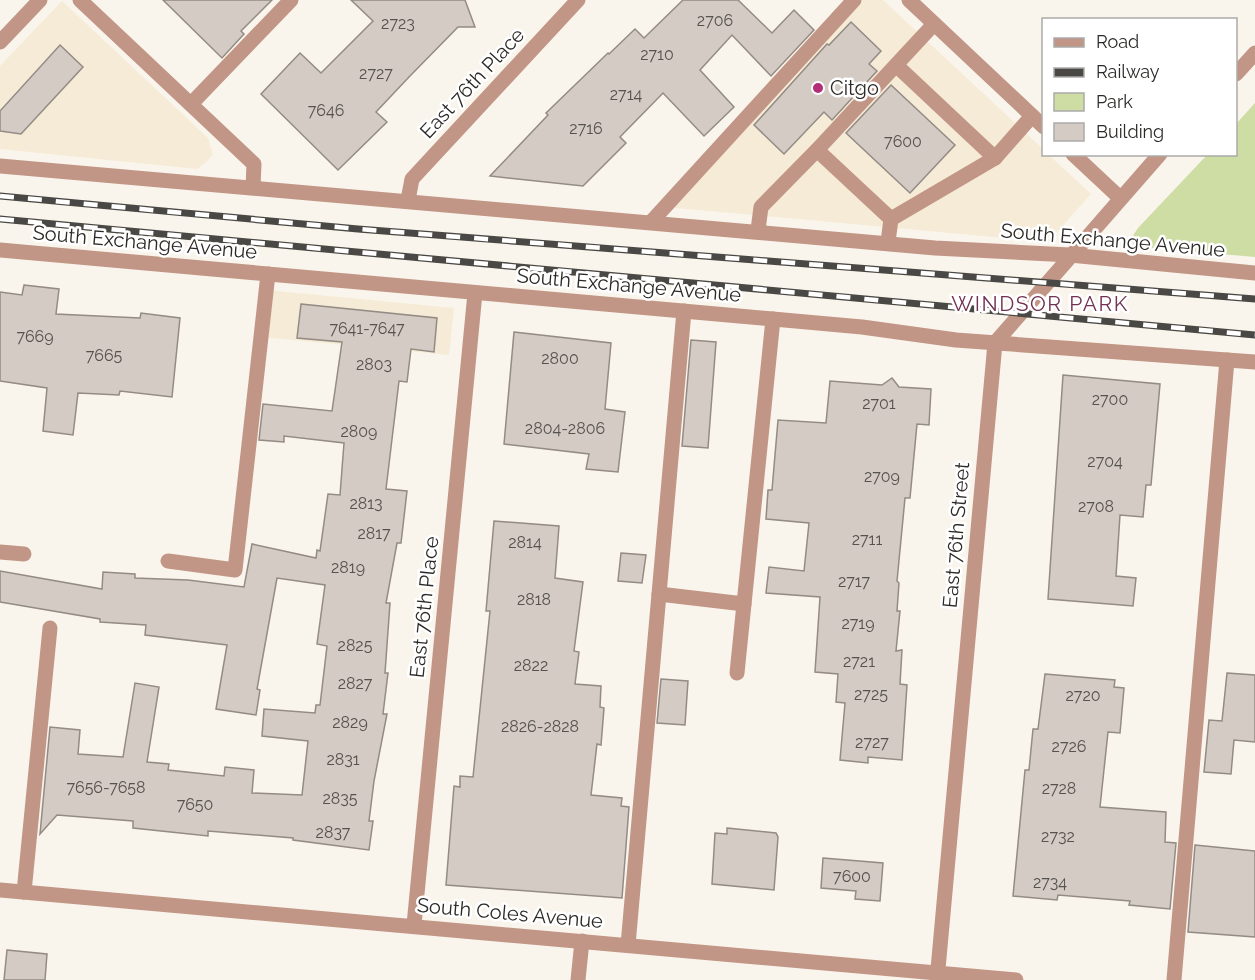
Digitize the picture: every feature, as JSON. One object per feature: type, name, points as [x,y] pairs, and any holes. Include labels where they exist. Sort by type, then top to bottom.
[{"type":"street","points":[[0,42],[40,0]]},
{"type":"street","points":[[80,0],[254,164],[253,187]]},
{"type":"street","points":[[191,105],[291,0]]},
{"type":"street","name":"East 76th Place","points":[[408,200],[412,179],[578,0]]},
{"type":"street","points":[[652,221],[854,0]]},
{"type":"street","points":[[891,219],[994,158],[1038,121],[909,0]]},
{"type":"street","points":[[759,230],[761,207],[897,66],[934,24]]},
{"type":"street","points":[[1237,73],[1255,53]]},
{"type":"street","points":[[897,66],[994,158]]},
{"type":"street","points":[[817,150],[891,219]]},
{"type":"street","points":[[1075,156],[1120,198]]},
{"type":"street","points":[[995,343],[1158,156]]},
{"type":"street","name":"South Exchange Avenue","points":[[0,166],[888,242],[1070,255],[1255,273]]},
{"type":"street","points":[[888,242],[891,219]]},
{"type":"street","name":"South Exchange Avenue","points":[[0,250],[772,319],[995,343],[1255,362]]},
{"type":"street","points":[[168,561],[235,570],[268,274]]},
{"type":"street","name":"East 76th Place","points":[[414,925],[475,293]]},
{"type":"street","points":[[628,945],[684,311]]},
{"type":"street","points":[[737,673],[772,319]]},
{"type":"street","name":"East 76th Street","points":[[937,976],[995,343]]},
{"type":"street","points":[[1174,980],[1227,360]]},
{"type":"street","points":[[0,552],[24,554]]},
{"type":"street","points":[[659,594],[744,604]]},
{"type":"street","points":[[24,892],[50,628]]},
{"type":"street","name":"South Coles Avenue","points":[[0,890],[414,925],[937,976],[1016,980]]},
{"type":"street","points":[[578,980],[582,941]]},
{"type":"shaded area","points":[[854,0],[883,0],[1042,148],[1042,156],[1050,156],[1091,194],[1048,242],[665,207]]},
{"type":"shaded area","points":[[62,1],[208,138],[213,155],[204,164],[197,169],[0,149],[0,66]]},
{"type":"shaded area","points":[[266,290],[454,308],[449,355],[261,337]]},
{"type":"green space","points":[[1255,103],[1255,257],[1141,247],[1133,244],[1132,237],[1138,228],[1206,156],[1237,156],[1237,123]]},
{"type":"building","points":[[163,0],[272,0],[241,31],[244,34],[222,58]]},
{"type":"building","points":[[351,0],[465,0],[475,27],[458,27],[409,77],[376,112],[387,122],[338,170],[261,94],[300,53],[321,73],[373,21]]},
{"type":"building","points":[[683,0],[738,0],[772,33],[794,10],[814,30],[771,76],[732,35],[700,70],[734,107],[704,136],[663,93],[620,137],[626,143],[583,186],[490,176],[548,115],[546,113],[608,53],[635,29],[644,38]]},
{"type":"building","name":"Citgo","points":[[851,22],[881,51],[869,64],[877,71],[832,120],[824,112],[784,154],[754,125],[827,44],[829,45]]},
{"type":"building","points":[[60,45],[83,67],[21,134],[0,131],[0,111]]},
{"type":"building","name":"Citgo","points":[[891,85],[955,145],[910,193],[846,133]]},
{"type":"building","points":[[24,285],[59,289],[56,314],[140,318],[141,313],[180,318],[172,397],[120,391],[119,395],[78,393],[73,435],[43,431],[47,388],[0,381],[0,292],[22,295]]},
{"type":"building","points":[[301,304],[437,318],[434,352],[411,349],[407,382],[399,381],[386,489],[407,491],[401,543],[397,543],[386,603],[390,603],[385,673],[388,673],[383,714],[387,714],[374,781],[369,821],[373,821],[369,850],[293,840],[293,838],[208,831],[208,836],[133,828],[133,821],[57,815],[40,834],[50,727],[80,730],[78,754],[123,757],[135,683],[159,687],[147,762],[169,764],[168,770],[224,776],[225,767],[254,770],[252,793],[302,795],[308,741],[262,736],[264,709],[315,713],[316,705],[320,705],[327,646],[317,644],[325,585],[277,578],[257,689],[260,690],[256,715],[216,709],[227,645],[145,635],[146,625],[100,622],[100,619],[0,602],[0,571],[102,589],[103,572],[135,574],[135,578],[188,580],[244,587],[252,544],[316,558],[317,550],[320,551],[328,494],[340,495],[344,443],[284,436],[284,442],[259,440],[263,404],[332,411],[342,342],[297,338]]},
{"type":"building","points":[[514,332],[611,343],[605,409],[625,412],[618,472],[586,469],[589,454],[504,444]]},
{"type":"building","points":[[691,340],[716,342],[708,448],[682,446]]},
{"type":"building","points":[[1063,375],[1160,384],[1151,485],[1146,485],[1143,517],[1120,515],[1116,576],[1136,578],[1133,606],[1048,599]]},
{"type":"building","points":[[892,378],[899,387],[931,389],[929,425],[917,424],[910,498],[905,498],[897,581],[899,583],[897,611],[900,611],[896,651],[902,650],[900,684],[907,685],[902,760],[868,757],[868,763],[840,760],[845,703],[836,702],[838,674],[815,672],[820,597],[766,593],[769,567],[804,571],[809,523],[766,519],[768,490],[772,490],[778,420],[826,423],[830,381],[882,385]]},
{"type":"building","points":[[494,521],[559,526],[555,578],[583,582],[574,651],[579,652],[575,684],[601,686],[600,707],[604,708],[601,745],[597,744],[591,795],[622,798],[621,806],[629,807],[622,898],[446,885],[454,786],[460,787],[460,776],[473,777],[490,611],[486,611]]},
{"type":"building","points":[[621,553],[646,555],[642,583],[618,581]]},
{"type":"building","points":[[1227,673],[1255,675],[1255,742],[1234,740],[1231,774],[1204,772],[1209,720],[1222,721]]},
{"type":"building","points":[[1045,674],[1115,680],[1114,687],[1124,688],[1120,733],[1108,732],[1100,807],[1166,812],[1165,842],[1176,843],[1170,909],[1129,905],[1130,901],[1058,895],[1057,900],[1013,896],[1025,770],[1029,770],[1033,729],[1038,729]]},
{"type":"building","points":[[661,679],[688,681],[685,725],[657,723]]},
{"type":"building","points":[[727,828],[776,833],[778,837],[774,890],[712,884],[715,833],[727,834]]},
{"type":"building","points":[[1195,845],[1255,851],[1255,937],[1188,932]]},
{"type":"building","points":[[823,858],[883,863],[880,901],[855,899],[856,891],[821,888]]},
{"type":"building","points":[[7,950],[47,954],[45,980],[4,980]]},
{"type":"railway","points":[[0,196],[358,229],[1255,299]]},
{"type":"railway","points":[[0,219],[1255,335]]},
{"type":"place","name":"Citgo","points":[[818,88]]},
{"type":"district","name":"WINDSOR PARK","points":[[1040,303]]}]
